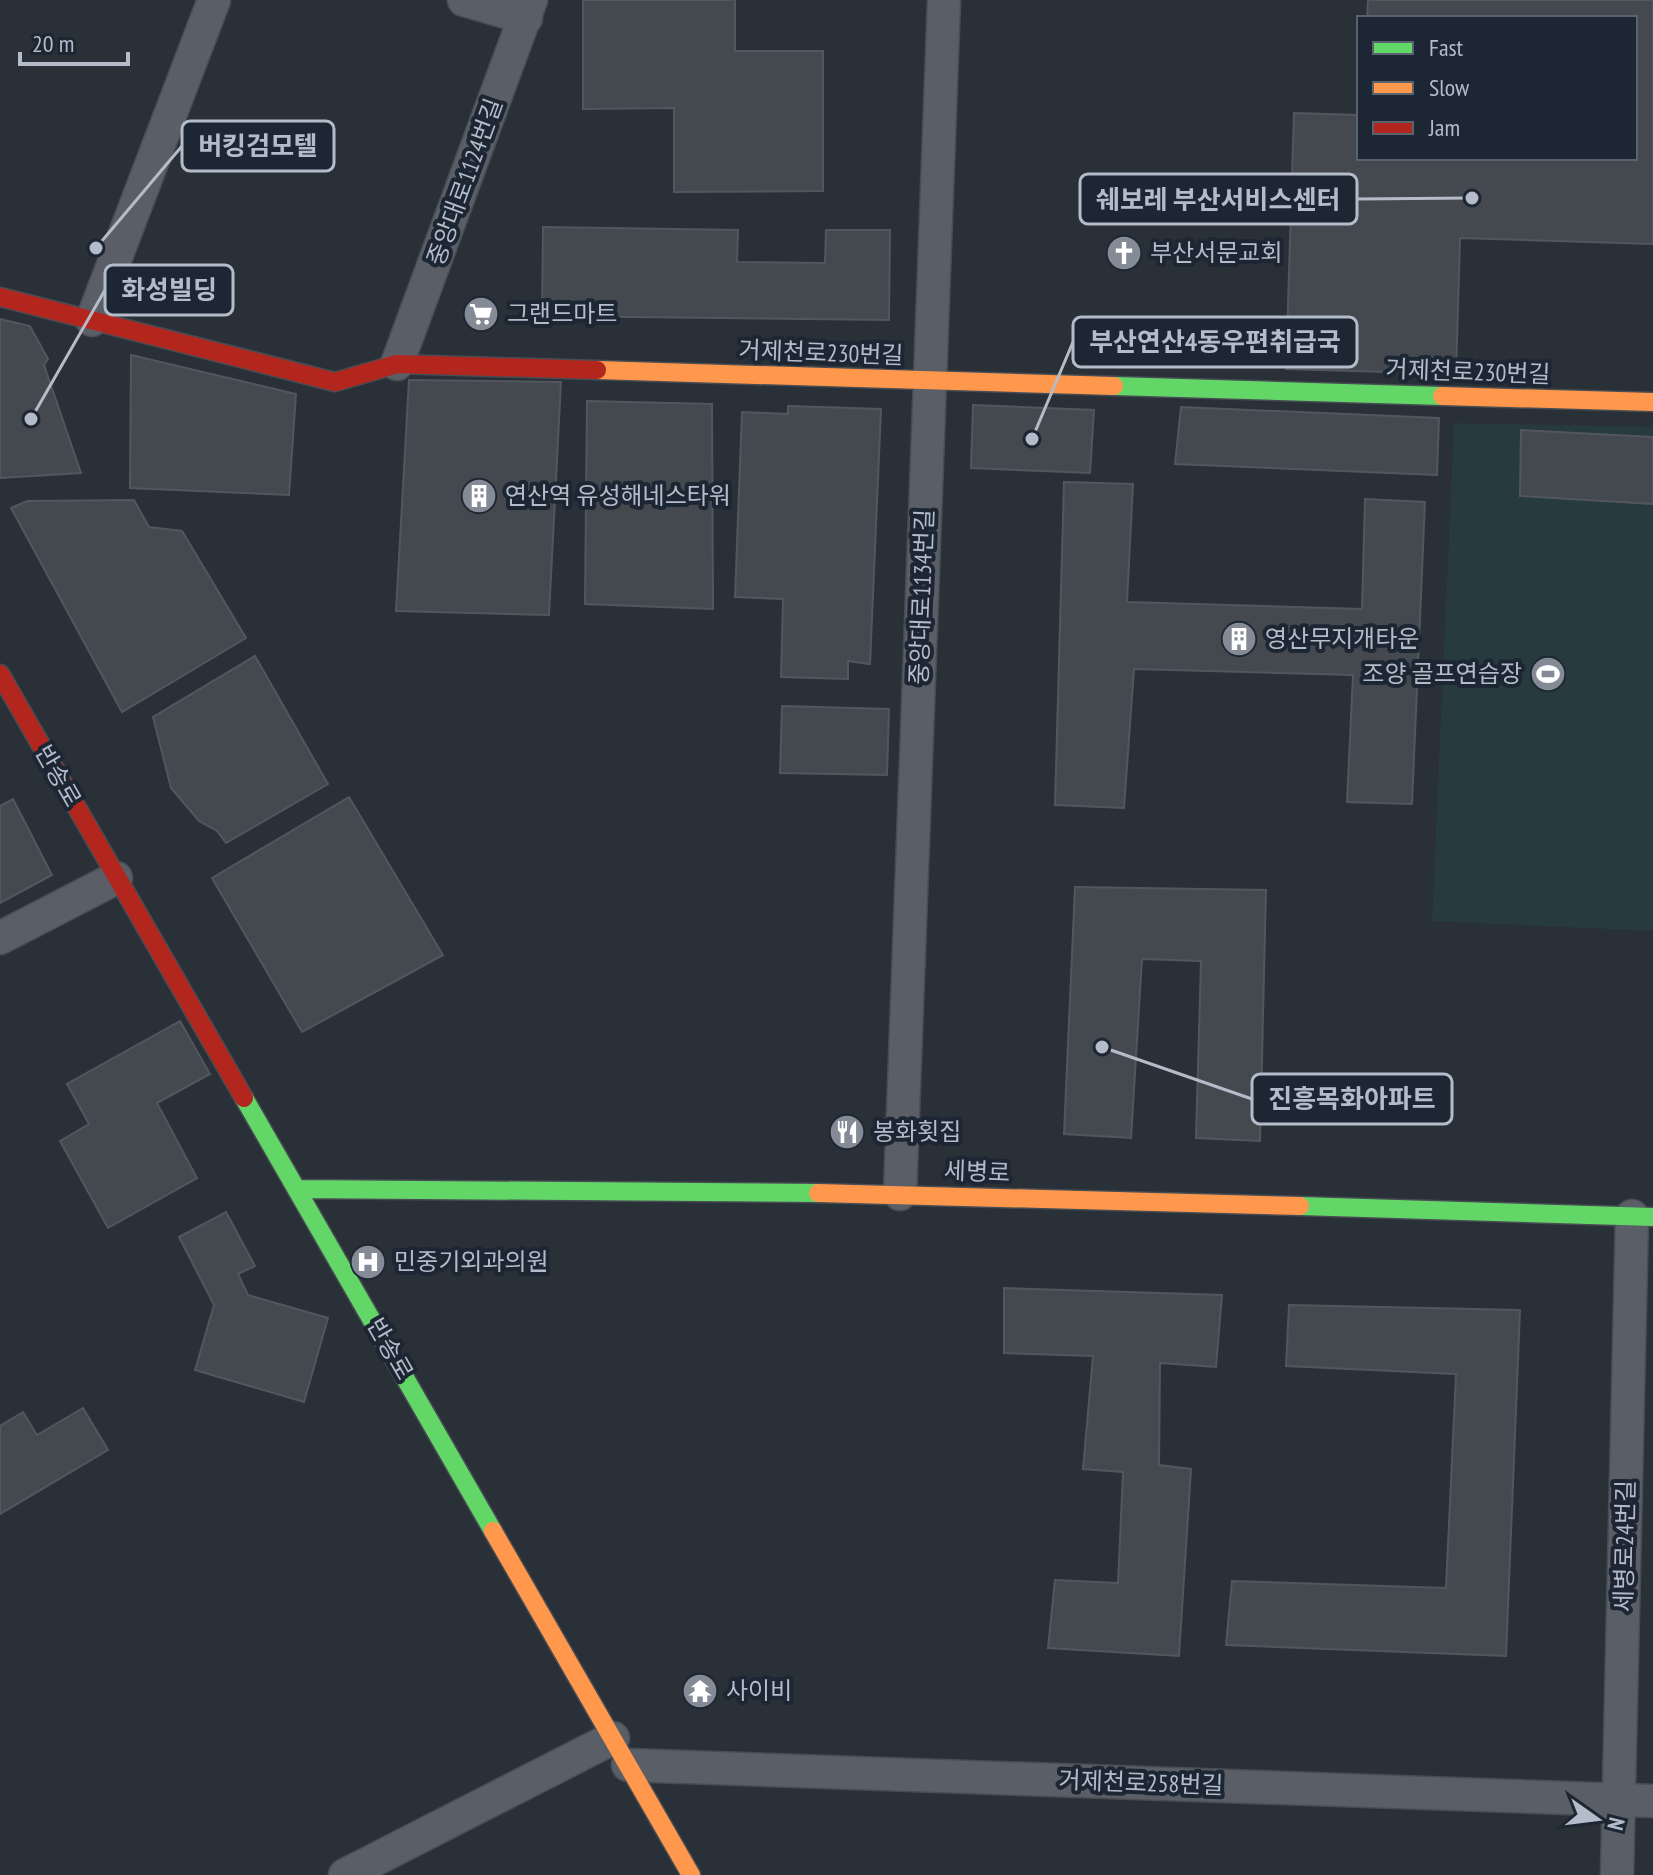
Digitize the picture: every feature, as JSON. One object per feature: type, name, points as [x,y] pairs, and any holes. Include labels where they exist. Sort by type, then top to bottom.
[{"type":"main road","name":"거제천로230번길","points":[[0,297],[335,382],[397,364],[1653,402]]},
{"type":"main road","name":"반송로","points":[[0,674],[691,1875]]},
{"type":"main road","name":"세병로","points":[[298,1189],[900,1194],[1642,1217]]},
{"type":"street","points":[[92,320],[214,0]]},
{"type":"street","points":[[464,0],[529,9]]},
{"type":"street","name":"중앙대로1134번길","points":[[900,1194],[944,0]]},
{"type":"street","name":"중앙대로1124번길","points":[[397,364],[529,9]]},
{"type":"street","points":[[0,938],[116,878]]},
{"type":"street","name":"세병로24번길","points":[[1617,1875],[1642,1217]]},
{"type":"street","points":[[345,1875],[621,1752]]},
{"type":"street","name":"거제천로258번길","points":[[621,1752],[1653,1801]]},
{"type":"green space","name":"조양 골프연습장","points":[[1454,423],[1653,427],[1653,931],[1432,921]]},
{"type":"building","points":[[583,0],[735,0],[735,51],[823,51],[823,191],[674,192],[674,108],[583,109]]},
{"type":"building","points":[[1368,0],[1653,0],[1653,244],[1460,238],[1456,374],[1286,369],[1294,113],[1357,115],[1357,160],[1637,160],[1637,16],[1367,16]]},
{"type":"building","points":[[543,227],[738,230],[737,262],[825,263],[826,230],[890,230],[889,320],[542,316]]},
{"type":"building","points":[[0,319],[30,326],[48,359],[44,365],[81,473],[0,478]]},
{"type":"building","points":[[131,355],[296,394],[289,495],[130,488]]},
{"type":"building","name":"연산역 유성해네스타워","points":[[409,380],[561,382],[549,615],[396,611]]},
{"type":"building","points":[[587,401],[712,404],[713,609],[585,604]]},
{"type":"building","points":[[973,405],[1094,410],[1090,473],[971,468]]},
{"type":"building","points":[[788,406],[881,409],[870,664],[848,661],[848,679],[781,677],[783,599],[735,597],[742,412],[788,414]]},
{"type":"building","points":[[1181,407],[1439,418],[1437,475],[1175,464]]},
{"type":"building","points":[[1521,430],[1653,437],[1653,504],[1520,496]]},
{"type":"building","name":"영산무지개타운","points":[[1064,482],[1133,484],[1127,602],[1362,609],[1365,499],[1425,502],[1412,804],[1347,802],[1353,675],[1134,669],[1124,808],[1055,805]]},
{"type":"building","points":[[134,500],[149,527],[182,531],[246,638],[122,712],[11,508],[27,501]]},
{"type":"building","points":[[255,656],[328,784],[226,843],[217,831],[199,821],[171,788],[153,717]]},
{"type":"building","points":[[782,706],[889,709],[887,775],[780,773]]},
{"type":"building","points":[[349,797],[443,955],[302,1032],[212,878]]},
{"type":"building","points":[[13,799],[52,875],[0,903],[0,806]]},
{"type":"building","points":[[1075,887],[1266,890],[1260,1141],[1196,1138],[1201,961],[1142,959],[1131,1138],[1064,1134]]},
{"type":"building","points":[[180,1021],[210,1074],[157,1103],[197,1178],[108,1228],[60,1141],[89,1124],[67,1084]]},
{"type":"building","points":[[226,1212],[255,1266],[238,1274],[248,1295],[328,1318],[304,1402],[195,1370],[214,1305],[179,1237]]},
{"type":"building","points":[[1004,1288],[1222,1295],[1216,1367],[1160,1363],[1159,1465],[1191,1469],[1179,1656],[1048,1648],[1055,1580],[1118,1583],[1123,1472],[1083,1469],[1093,1356],[1004,1353]]},
{"type":"building","points":[[1289,1305],[1520,1310],[1506,1656],[1226,1645],[1232,1581],[1446,1588],[1456,1374],[1286,1366]]},
{"type":"building","points":[[83,1408],[108,1450],[0,1514],[0,1426],[23,1412],[37,1435]]},
{"type":"traffic: fast","points":[[1114,386],[1442,396]]},
{"type":"traffic: fast","points":[[244,1098],[493,1531]]},
{"type":"traffic: fast","points":[[298,1189],[818,1193]]},
{"type":"traffic: fast","points":[[1300,1206],[1653,1217]]},
{"type":"traffic: slow","points":[[597,370],[1114,386]]},
{"type":"traffic: slow","points":[[1442,396],[1653,402]]},
{"type":"traffic: slow","points":[[818,1193],[1300,1206]]},
{"type":"traffic: slow","points":[[493,1531],[691,1875]]},
{"type":"traffic: jam","points":[[0,297],[335,382],[397,364],[597,370]]},
{"type":"traffic: jam","points":[[0,674],[244,1098]]},
{"type":"place","name":"쉐보레 부산서비스센터","points":[[1472,198]]},
{"type":"place","name":"버킹검모텔","points":[[96,248]]},
{"type":"place","name":"부산서문교회","points":[[1124,253]]},
{"type":"place","name":"그랜드마트","points":[[481,314]]},
{"type":"place","name":"화성빌딩","points":[[31,419]]},
{"type":"place","name":"부산연산4동우편취급국","points":[[1032,439]]},
{"type":"place","name":"연산역 유성해네스타워","points":[[479,496]]},
{"type":"place","name":"영산무지개타운","points":[[1239,639]]},
{"type":"place","name":"조양 골프연습장","points":[[1548,674]]},
{"type":"place","name":"진흥목화아파트","points":[[1102,1047]]},
{"type":"place","name":"봉화횟집","points":[[847,1132]]},
{"type":"place","name":"민중기외과의원","points":[[368,1262]]},
{"type":"place","name":"사이비","points":[[700,1691]]}]
